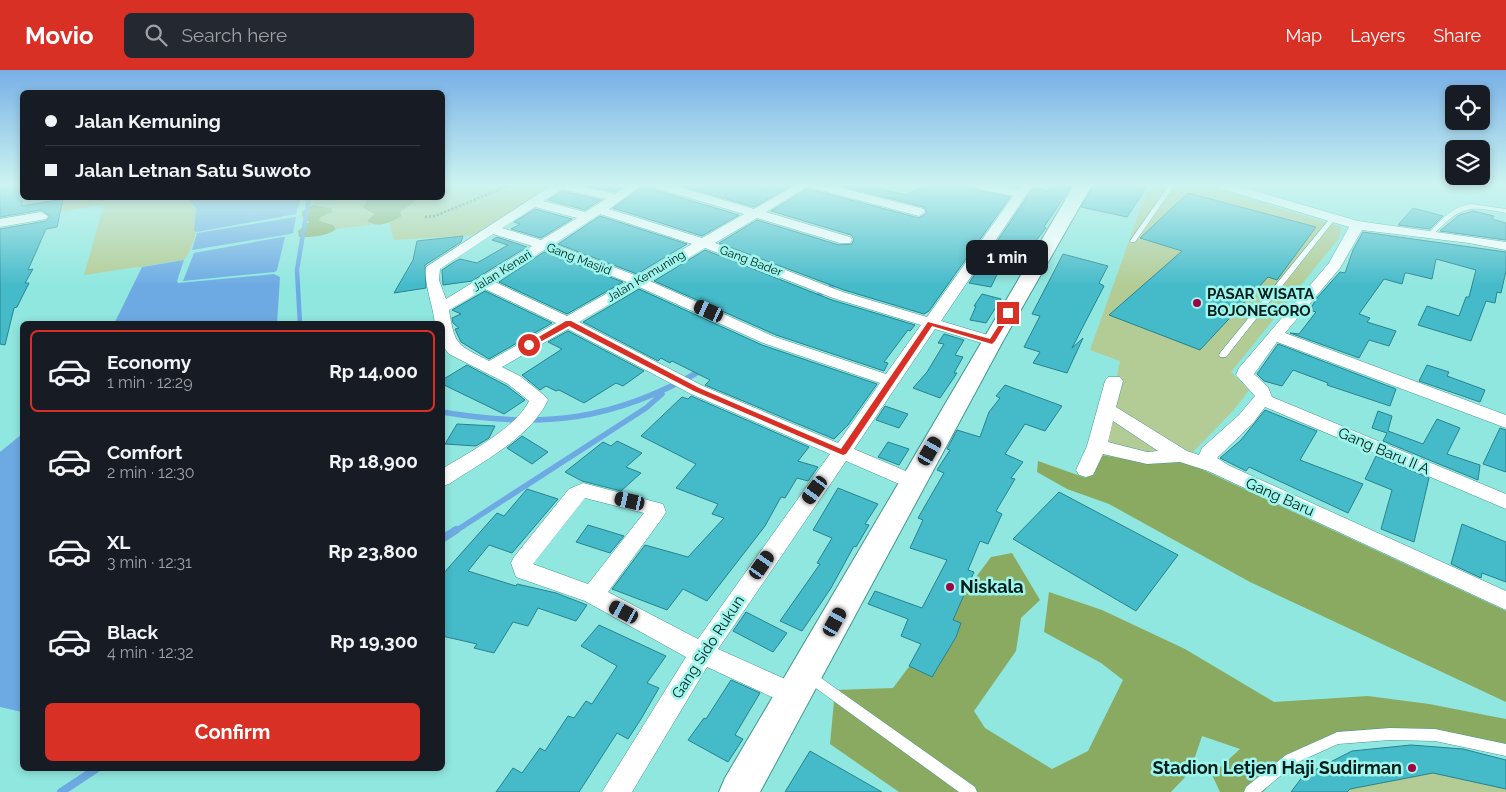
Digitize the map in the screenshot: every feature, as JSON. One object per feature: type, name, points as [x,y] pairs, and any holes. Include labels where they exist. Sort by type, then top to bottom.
[{"type":"main road","points":[[739,792],[912,482],[1063,219]]},
{"type":"street","points":[[0,223],[25,219]]},
{"type":"street","points":[[443,321],[441,308],[432,280],[433,267],[506,219]]},
{"type":"street","name":"Jalan Kenari","points":[[441,308],[585,219]]},
{"type":"street","name":"Gang Bader","points":[[615,219],[703,243],[838,295],[931,324]]},
{"type":"street","name":"Jalan Kemuning","points":[[489,368],[744,219]]},
{"type":"street","points":[[777,219],[845,240]]},
{"type":"street","name":"Gang Sido Rukun","points":[[616,792],[702,653],[1004,219]]},
{"type":"street","points":[[1335,219],[1357,226],[1431,234],[1506,246]]},
{"type":"street","points":[[503,221],[559,236]]},
{"type":"street","points":[[1211,465],[1206,458],[1209,453],[1246,419],[1264,396],[1262,391],[1246,375],[1255,358],[1335,266],[1350,242],[1357,226]]},
{"type":"street","name":"Gang Masjid","points":[[490,229],[543,245],[638,281],[695,305],[769,340],[890,381]]},
{"type":"street","points":[[484,283],[568,323],[697,390],[912,482]]},
{"type":"street","points":[[931,324],[992,341]]},
{"type":"street","points":[[1275,335],[1506,422]]},
{"type":"street","points":[[445,337],[448,345],[455,350],[514,380],[537,397],[539,402],[533,412],[516,428],[445,477]]},
{"type":"street","points":[[1086,470],[1097,446],[1114,381]]},
{"type":"street","name":"Gang Baru II A","points":[[1262,400],[1506,502]]},
{"type":"street","points":[[1106,409],[1180,456]]},
{"type":"street","points":[[1097,446],[1148,458],[1180,456]]},
{"type":"street","name":"Gang Baru","points":[[1180,456],[1211,465],[1506,601]]},
{"type":"street","points":[[593,595],[656,512],[653,507],[583,490],[578,491],[522,563],[524,571],[593,595],[702,653],[800,685]]},
{"type":"lane","points":[[1133,241],[1149,219]]},
{"type":"lane","points":[[1223,356],[1332,219]]},
{"type":"lane","points":[[1431,234],[1447,219]]},
{"type":"lane","points":[[800,685],[970,792]]},
{"type":"lane","points":[[1251,792],[1290,759],[1337,738],[1390,734],[1435,735],[1506,750]]},
{"type":"green space","points":[[100,219],[196,219],[196,229],[192,246],[184,260],[84,275]]},
{"type":"green space","points":[[305,219],[320,219],[319,221],[333,225],[336,229],[323,235],[299,237],[298,231],[309,222]]},
{"type":"green space","points":[[320,219],[369,219],[367,221],[372,225],[336,229],[333,225],[319,221]]},
{"type":"green space","points":[[369,219],[396,219],[380,225],[367,221]]},
{"type":"green space","points":[[397,219],[500,219],[473,235],[394,240],[389,223]]},
{"type":"green space","name":"PASAR WISATA BOJONEGORO","points":[[1137,219],[1314,219],[1341,227],[1339,238],[1231,372],[1249,390],[1233,411],[1184,461],[1150,463],[1101,455],[1120,361],[1090,350]]},
{"type":"green space","points":[[1101,455],[1150,463],[1184,461],[1506,611],[1506,702],[1250,582],[1109,504],[1067,489],[1037,472],[1038,461],[1086,478]]},
{"type":"green space","points":[[1012,553],[1040,600],[1021,618],[1016,651],[974,711],[985,728],[1052,769],[1088,751],[1123,680],[1101,663],[1044,632],[1049,592],[1102,610],[1185,649],[1274,702],[1368,696],[1429,704],[1506,719],[1506,754],[1439,738],[1350,740],[1301,753],[1263,792],[1220,792],[1212,775],[1240,749],[1202,736],[1190,772],[1171,792],[899,792],[830,744],[835,690],[893,688],[991,557]]},
{"type":"green space","name":"Stadion Letjen Haji Sudirman","points":[[1411,745],[1464,749],[1506,760],[1506,792],[1291,792],[1303,776],[1352,751]]},
{"type":"water","points":[[195,219],[270,219],[197,232],[194,231]]},
{"type":"water","points":[[296,219],[293,233],[290,234],[192,250],[197,233]]},
{"type":"water","points":[[285,237],[275,272],[183,281],[194,253]]},
{"type":"water","points":[[184,260],[178,283],[274,274],[280,277],[277,321],[115,321],[142,267]]},
{"type":"water","points":[[20,436],[20,712],[0,707],[0,452]]},
{"type":"building","points":[[48,219],[59,219],[57,227],[46,229],[28,270],[33,269],[25,283],[29,283],[17,307],[14,308],[5,345],[0,344],[0,229],[46,221]]},
{"type":"building","points":[[519,219],[572,219],[541,238],[511,229],[520,224],[514,222]]},
{"type":"building","points":[[596,219],[608,219],[687,244],[637,274],[558,244]]},
{"type":"building","points":[[647,219],[732,219],[702,236]]},
{"type":"building","points":[[797,219],[995,219],[929,311],[924,314],[844,290],[719,243],[757,220],[839,245],[852,244],[854,239],[851,235]]},
{"type":"building","points":[[1012,219],[1050,219],[1044,227],[1046,228],[1031,247],[1035,248],[1025,261],[1006,256],[991,287],[969,283]]},
{"type":"building","points":[[1161,219],[1285,219],[1316,227],[1277,280],[1268,277],[1200,350],[1109,315],[1182,251],[1140,238]]},
{"type":"building","points":[[1404,219],[1440,219],[1430,229],[1398,225]]},
{"type":"building","points":[[1455,219],[1492,219],[1506,223],[1506,240],[1440,231]]},
{"type":"building","points":[[1363,232],[1506,252],[1506,271],[1501,293],[1497,292],[1495,303],[1486,301],[1471,341],[1418,325],[1427,306],[1459,316],[1466,297],[1469,297],[1476,270],[1436,259],[1432,279],[1405,273],[1402,284],[1384,279],[1359,314],[1370,318],[1367,322],[1396,331],[1389,346],[1369,340],[1359,358],[1290,333],[1299,334],[1316,312],[1310,310],[1316,299],[1340,272],[1345,273],[1353,250]]},
{"type":"building","points":[[463,236],[461,242],[425,265],[426,288],[394,293],[413,260],[417,241]]},
{"type":"building","points":[[497,237],[527,247],[472,281],[443,285],[442,270],[454,262],[460,259],[477,263],[508,245],[492,240]]},
{"type":"building","points":[[705,250],[832,300],[915,325],[910,331],[908,330],[884,362],[888,363],[884,371],[776,335],[654,281]]},
{"type":"building","points":[[544,252],[623,282],[567,314],[499,282]]},
{"type":"building","points":[[1063,254],[1108,266],[1099,283],[1104,286],[1072,348],[1083,338],[1067,373],[1033,363],[1040,352],[1024,347],[1040,316],[1032,314]]},
{"type":"building","points":[[639,289],[762,345],[877,384],[848,425],[834,439],[705,385],[710,380],[672,361],[670,363],[661,358],[658,361],[583,322]]},
{"type":"building","points":[[485,291],[552,323],[489,359],[461,342],[455,329],[459,328],[453,323],[452,318],[461,314],[452,310]]},
{"type":"building","points":[[982,294],[1001,299],[986,323],[970,320],[976,306],[974,306]]},
{"type":"building","points":[[568,331],[644,371],[623,386],[616,383],[584,403],[559,390],[556,391],[546,386],[540,390],[522,375],[562,349],[548,342]]},
{"type":"building","points":[[944,334],[964,340],[955,355],[963,357],[954,373],[957,373],[940,398],[913,388],[927,372],[944,344],[938,343]]},
{"type":"building","points":[[1278,344],[1396,389],[1390,406],[1327,385],[1328,383],[1293,370],[1282,386],[1264,381],[1257,374]]},
{"type":"building","points":[[467,365],[507,386],[525,400],[504,414],[445,385],[445,378]]},
{"type":"building","points":[[1427,365],[1449,372],[1447,376],[1485,390],[1480,402],[1419,381]]},
{"type":"building","points":[[1005,385],[1062,406],[1045,431],[1025,424],[1005,454],[1023,462],[1011,478],[1015,479],[996,511],[1002,514],[988,544],[980,541],[968,570],[974,572],[953,620],[961,623],[956,637],[932,677],[909,666],[921,644],[901,636],[908,619],[868,604],[875,591],[922,608],[947,560],[910,548],[923,520],[918,518],[944,473],[937,470],[950,450],[947,449],[957,430],[980,437],[989,412],[1000,398],[996,396]]},
{"type":"building","points":[[691,396],[809,447],[798,461],[818,467],[808,481],[797,478],[785,498],[781,497],[765,526],[707,601],[683,589],[667,610],[612,589],[645,545],[688,557],[724,518],[712,514],[718,504],[676,488],[696,464],[641,436],[682,397],[688,399]]},
{"type":"building","points":[[885,406],[908,414],[899,428],[876,420]]},
{"type":"building","points":[[1265,410],[1317,431],[1300,460],[1363,484],[1348,513],[1249,467],[1246,471],[1220,458],[1241,440]]},
{"type":"building","points":[[1378,411],[1392,416],[1388,431],[1423,444],[1437,419],[1460,428],[1447,454],[1480,465],[1478,480],[1383,441],[1387,433],[1372,428]]},
{"type":"building","points":[[457,424],[495,426],[489,438],[476,446],[445,444]]},
{"type":"building","points":[[1500,428],[1506,430],[1506,472],[1483,464]]},
{"type":"building","points":[[522,436],[548,452],[532,464],[507,448]]},
{"type":"building","points":[[617,441],[642,453],[626,467],[641,473],[621,491],[582,481],[565,472],[603,442],[611,446]]},
{"type":"building","points":[[888,442],[909,449],[899,465],[878,457]]},
{"type":"building","points":[[1376,456],[1429,478],[1414,542],[1381,529],[1392,490],[1365,479]]},
{"type":"building","points":[[838,488],[878,504],[865,524],[869,525],[856,547],[854,546],[831,588],[802,631],[780,621],[820,564],[817,563],[832,538],[813,530]]},
{"type":"building","points":[[527,489],[558,499],[512,553],[489,545],[468,571],[516,586],[517,584],[556,593],[587,605],[576,621],[538,608],[528,626],[513,622],[494,653],[474,648],[477,644],[445,637],[445,572],[497,513],[504,516]]},
{"type":"building","points":[[1059,492],[1178,555],[1136,611],[1013,539]]},
{"type":"building","points":[[1462,524],[1506,542],[1506,582],[1482,573],[1481,578],[1451,564]]},
{"type":"building","points":[[588,525],[624,536],[610,553],[576,542]]},
{"type":"building","points":[[746,612],[787,633],[773,652],[733,631]]},
{"type":"building","points":[[599,625],[666,656],[647,683],[659,688],[641,719],[628,739],[617,733],[579,792],[496,792],[513,768],[522,773],[540,748],[545,751],[568,716],[574,718],[586,701],[592,704],[617,666],[581,646]]},
{"type":"building","points":[[731,680],[760,693],[735,735],[743,739],[728,762],[688,740],[704,718],[706,719]]},
{"type":"building","name":"Stadion Letjen Haji Sudirman","points":[[1411,745],[1463,749],[1506,760],[1506,789],[1433,773],[1350,789],[1347,792],[1291,792],[1303,776],[1352,751]]},
{"type":"building","points":[[810,751],[882,792],[785,792]]},
{"type":"waterway","points":[[300,321],[297,270],[306,219]]},
{"type":"waterway","points":[[813,299],[838,282]]},
{"type":"waterway","points":[[445,412],[513,420],[545,420],[576,416],[607,410],[638,400],[702,370]]},
{"type":"waterway","points":[[454,532],[646,408],[662,394]]},
{"type":"waterway","points":[[445,537],[456,530]]},
{"type":"waterway","points":[[61,792],[93,771]]},
{"type":"place","name":"PASAR WISATA BOJONEGORO","points":[[1197,303]]},
{"type":"place","name":"Niskala","points":[[950,587]]},
{"type":"place","name":"Stadion Letjen Haji Sudirman","points":[[1412,768]]},
{"type":"route","points":[[529,345],[568,323],[697,390],[799,435],[843,452],[931,324],[992,341],[1008,313]]}]
